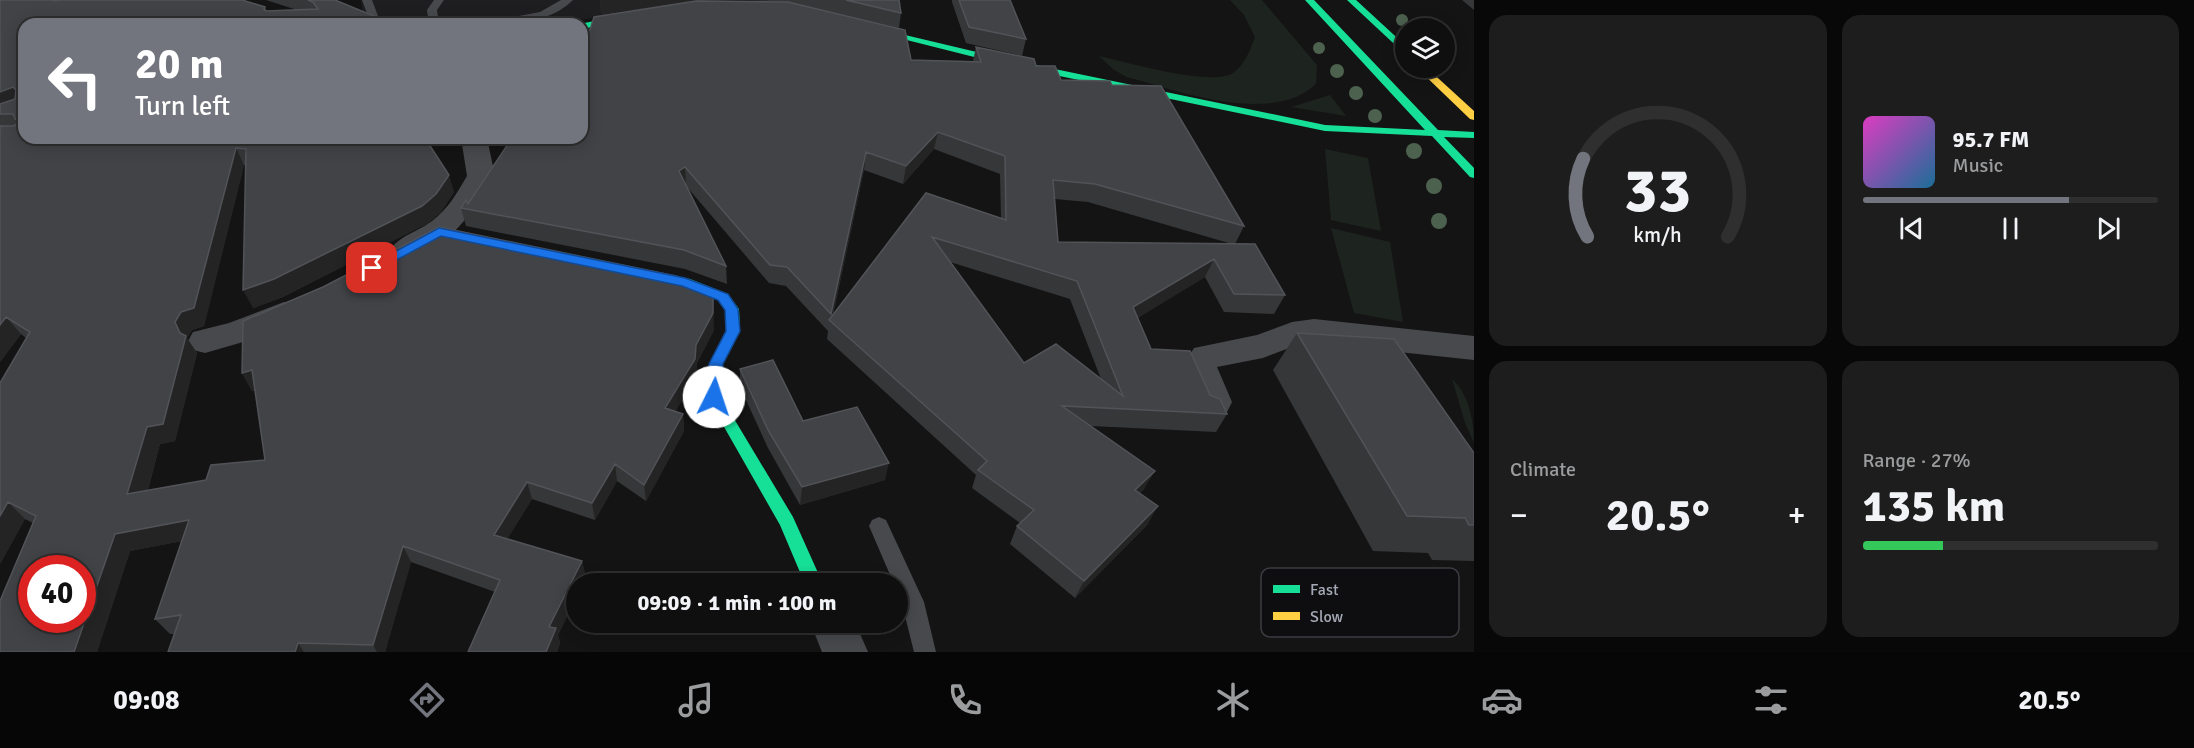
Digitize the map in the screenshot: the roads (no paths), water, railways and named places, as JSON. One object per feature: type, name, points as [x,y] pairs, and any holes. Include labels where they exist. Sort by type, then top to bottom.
[{"type":"street","points":[[1310,0],[1474,175]]},
{"type":"street","points":[[1351,0],[1395,42]]},
{"type":"street","points":[[588,25],[655,14]]},
{"type":"street","points":[[845,24],[1006,62],[1325,128],[1474,135]]},
{"type":"street","points":[[1433,78],[1474,117]]},
{"type":"street","points":[[382,262],[445,233],[481,176],[475,144]]},
{"type":"street","points":[[662,277],[685,282],[723,297],[732,309],[733,331],[716,364],[714,397],[787,522],[809,573]]},
{"type":"street","points":[[206,341],[238,332],[312,299]]},
{"type":"street","points":[[1214,402],[1199,368],[1206,357],[1263,346],[1292,334],[1314,331],[1474,348]]},
{"type":"street","points":[[837,633],[845,652]]},
{"type":"lane","points":[[367,0],[374,18]]},
{"type":"lane","points":[[433,18],[432,10],[439,0]]},
{"type":"lane","points":[[526,18],[543,15],[568,0]]},
{"type":"lane","points":[[543,15],[547,18]]},
{"type":"lane","points":[[879,526],[913,602],[925,652]]}]
